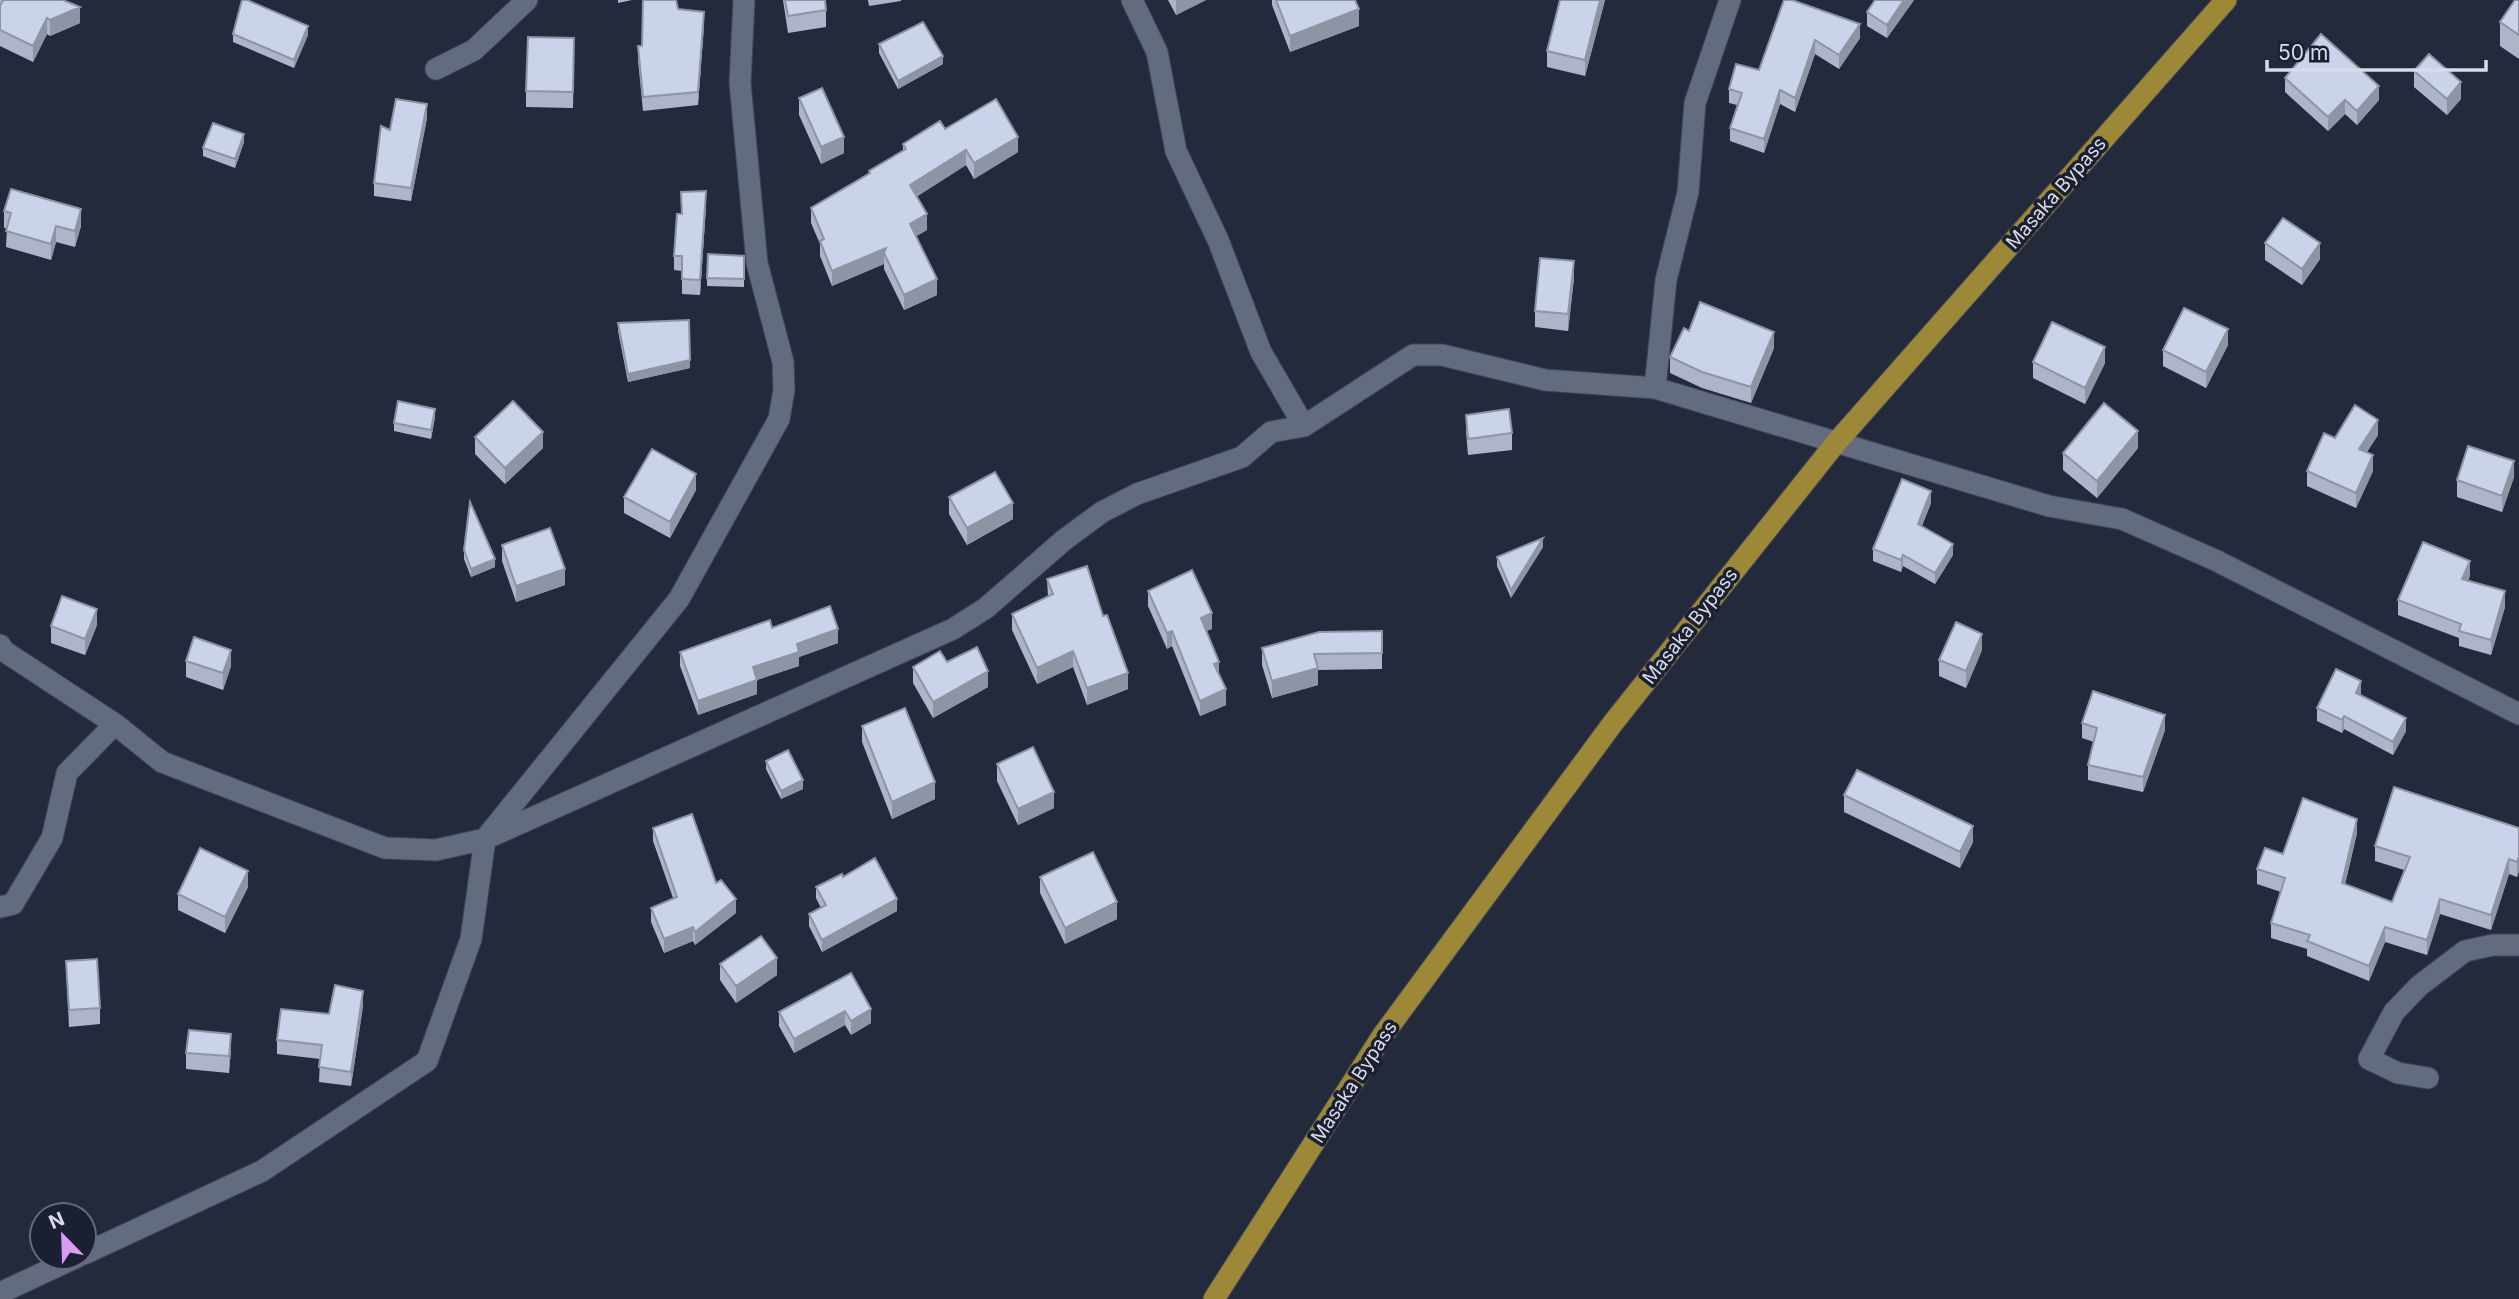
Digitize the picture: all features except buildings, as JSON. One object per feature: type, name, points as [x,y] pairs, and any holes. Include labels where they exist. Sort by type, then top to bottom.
[{"type":"highway","name":"Masaka Bypass","points":[[1214,1299],[1382,1035],[1613,723],[1835,444],[2227,0]]},
{"type":"street","points":[[436,69],[474,50],[527,0]]},
{"type":"street","points":[[98,1247],[262,1171],[427,1061],[471,939],[485,839],[678,599],[779,419],[784,390],[783,362],[757,263],[740,83],[744,0]]},
{"type":"street","points":[[1132,0],[1157,52],[1176,151],[1218,240],[1261,352],[1304,426]]},
{"type":"street","points":[[1655,388],[1666,280],[1688,192],[1695,103],[1730,0]]},
{"type":"street","points":[[0,645],[4,651],[115,724],[162,762],[385,848],[436,850],[485,839],[953,629],[986,608],[1064,540],[1102,512],[1137,494],[1242,457],[1271,432],[1304,426],[1413,355],[1441,355],[1545,380],[1655,388],[2049,506],[2122,519],[2216,560],[2519,714]]},
{"type":"street","points":[[0,907],[13,904],[52,838],[67,774],[115,724]]},
{"type":"street","points":[[2428,1078],[2398,1073],[2369,1059],[2394,1013],[2419,986],[2465,951],[2493,945],[2519,945]]},
{"type":"street","points":[[0,1293],[47,1271]]}]
